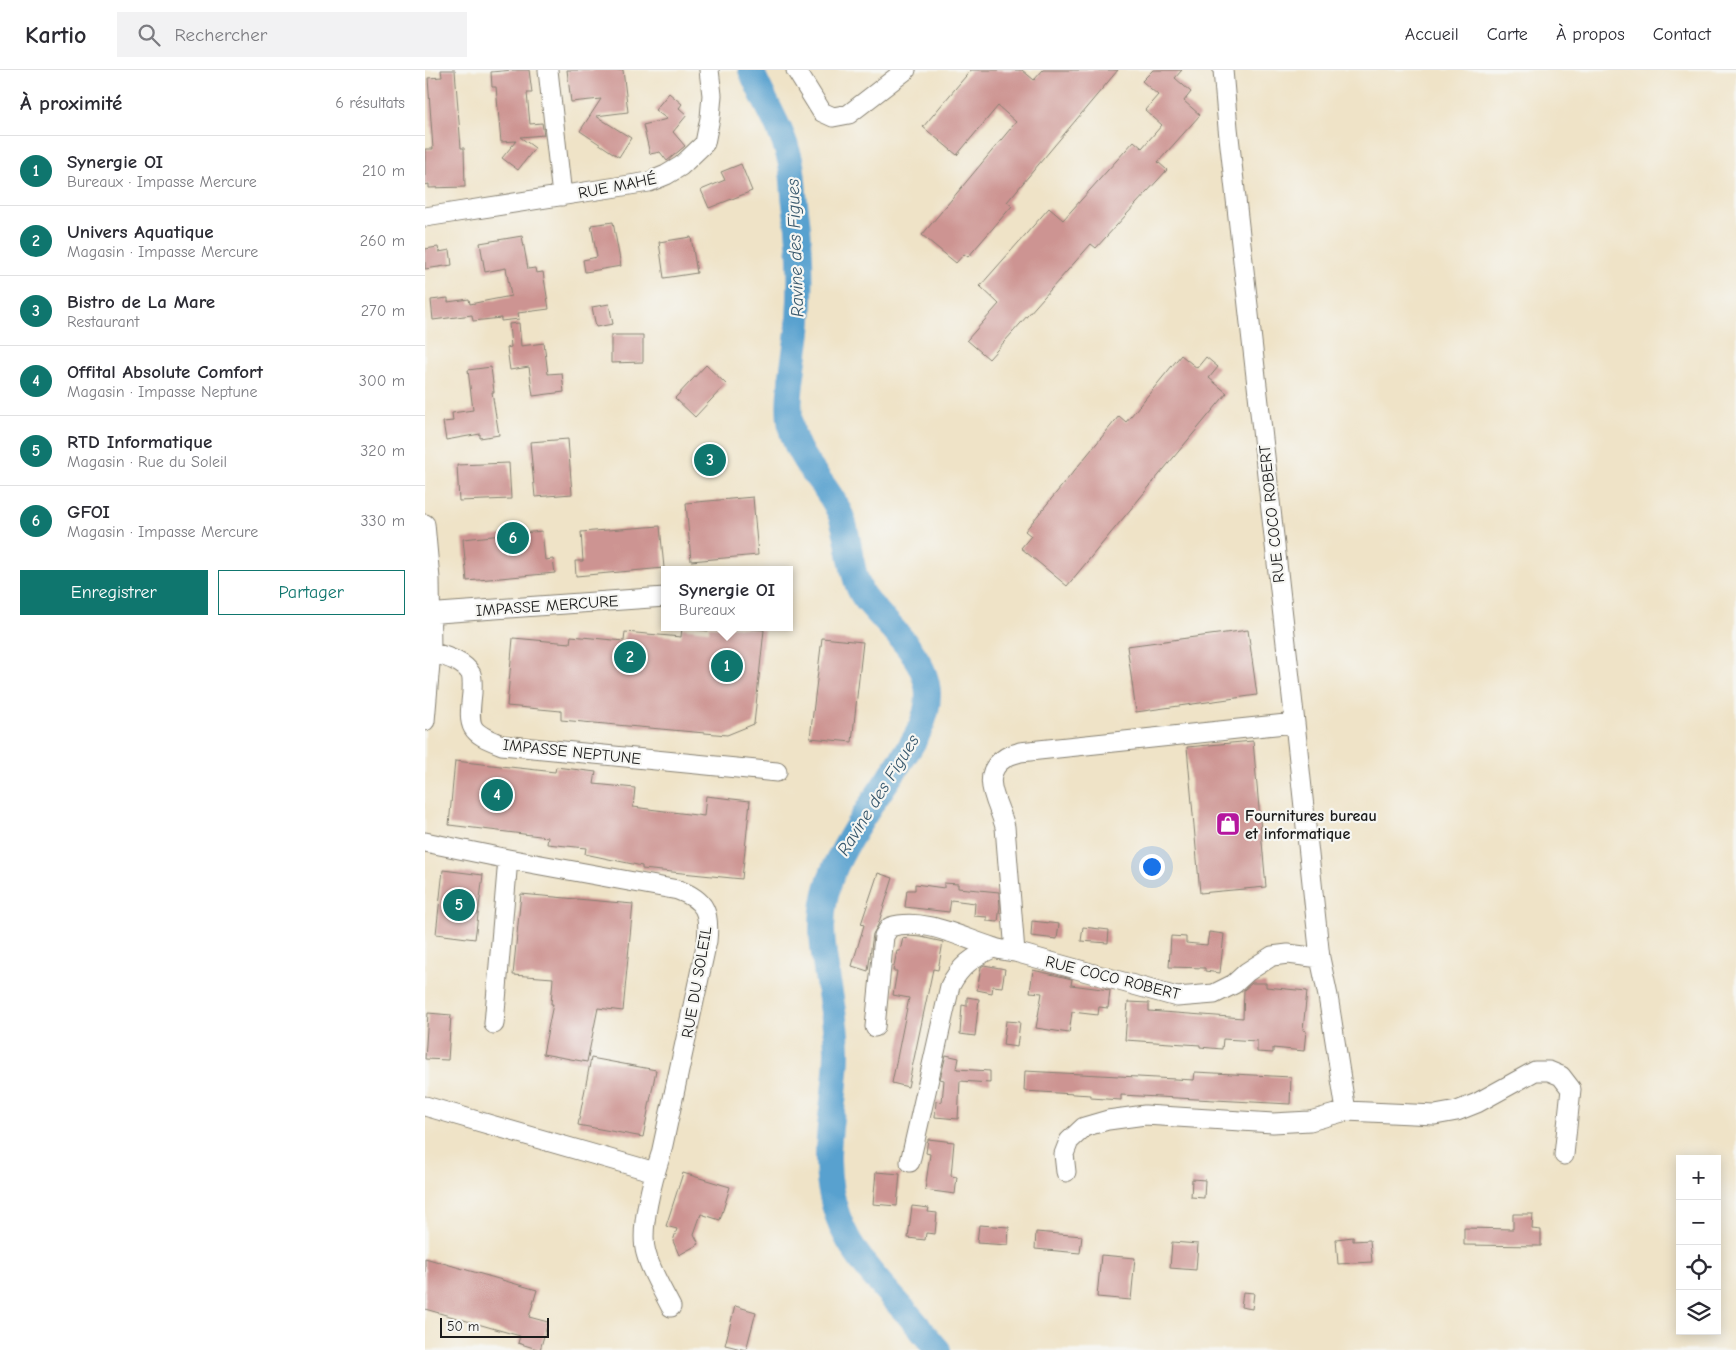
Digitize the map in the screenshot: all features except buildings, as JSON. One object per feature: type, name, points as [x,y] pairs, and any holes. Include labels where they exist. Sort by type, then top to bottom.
[{"type":"street","name":"RUE MAHÉ","points":[[549,70],[562,196]]},
{"type":"street","points":[[796,70],[822,112],[833,117],[849,114],[906,70]]},
{"type":"street","name":"RUE COCO ROBERT","points":[[1223,70],[1320,958],[1328,996],[1346,1111]]},
{"type":"street","name":"RUE MAHÉ","points":[[425,217],[649,182],[681,166],[705,143],[712,95],[711,71]]},
{"type":"street","points":[[425,524],[431,579],[428,614],[431,652],[425,721]]},
{"type":"street","name":"IMPASSE MERCURE","points":[[428,614],[661,597]]},
{"type":"street","name":"IMPASSE NEPTUNE","points":[[431,652],[449,658],[463,666],[471,674],[473,686],[469,716],[473,728],[481,737],[502,745],[777,772]]},
{"type":"street","points":[[1015,952],[1005,827],[991,791],[991,779],[996,767],[1005,758],[1020,752],[1295,723]]},
{"type":"street","name":"RUE DU SOLEIL","points":[[425,842],[678,890],[691,895],[702,904],[709,921],[707,941],[661,1154],[655,1172],[644,1234],[645,1252],[671,1306]]},
{"type":"street","points":[[494,1024],[508,859]]},
{"type":"street","name":"RUE COCO ROBERT","points":[[875,1027],[884,936],[890,927],[902,923],[916,924],[961,936],[993,948],[1015,952],[1177,997],[1214,994],[1234,984],[1247,972],[1272,956],[1287,954],[1320,958]]},
{"type":"street","points":[[910,1162],[950,986],[957,972],[967,962],[993,948]]},
{"type":"street","points":[[1066,1172],[1065,1154],[1069,1141],[1085,1127],[1108,1120],[1145,1115],[1273,1123],[1311,1121],[1346,1111],[1435,1115],[1457,1111],[1477,1103],[1535,1071],[1549,1071],[1561,1076],[1571,1089],[1565,1155]]},
{"type":"street","points":[[425,1106],[655,1172]]},
{"type":"waterway","name":"Ravine des Figues","points":[[751,70],[787,148],[792,173],[799,240],[800,274],[798,334],[791,380],[789,411],[794,438],[803,457],[838,509],[845,529],[853,570],[861,593],[917,659],[926,682],[928,694],[927,706],[920,729],[908,751],[873,801],[847,843],[836,865],[827,889],[822,935],[837,1050],[828,1154],[832,1195],[838,1217],[850,1244],[858,1256],[938,1350]]},
{"type":"place","name":"Bistro de La Mare","points":[[710,460]]},
{"type":"place","name":"GFOI","points":[[513,538]]},
{"type":"place","name":"Univers Aquatique","points":[[630,657]]},
{"type":"place","name":"Synergie OI","points":[[727,666]]},
{"type":"place","name":"Offital Absolute Comfort","points":[[497,795]]},
{"type":"place","name":"Fournitures bureau et informatique","points":[[1228,824]]},
{"type":"place","name":"RTD Informatique","points":[[459,905]]}]
